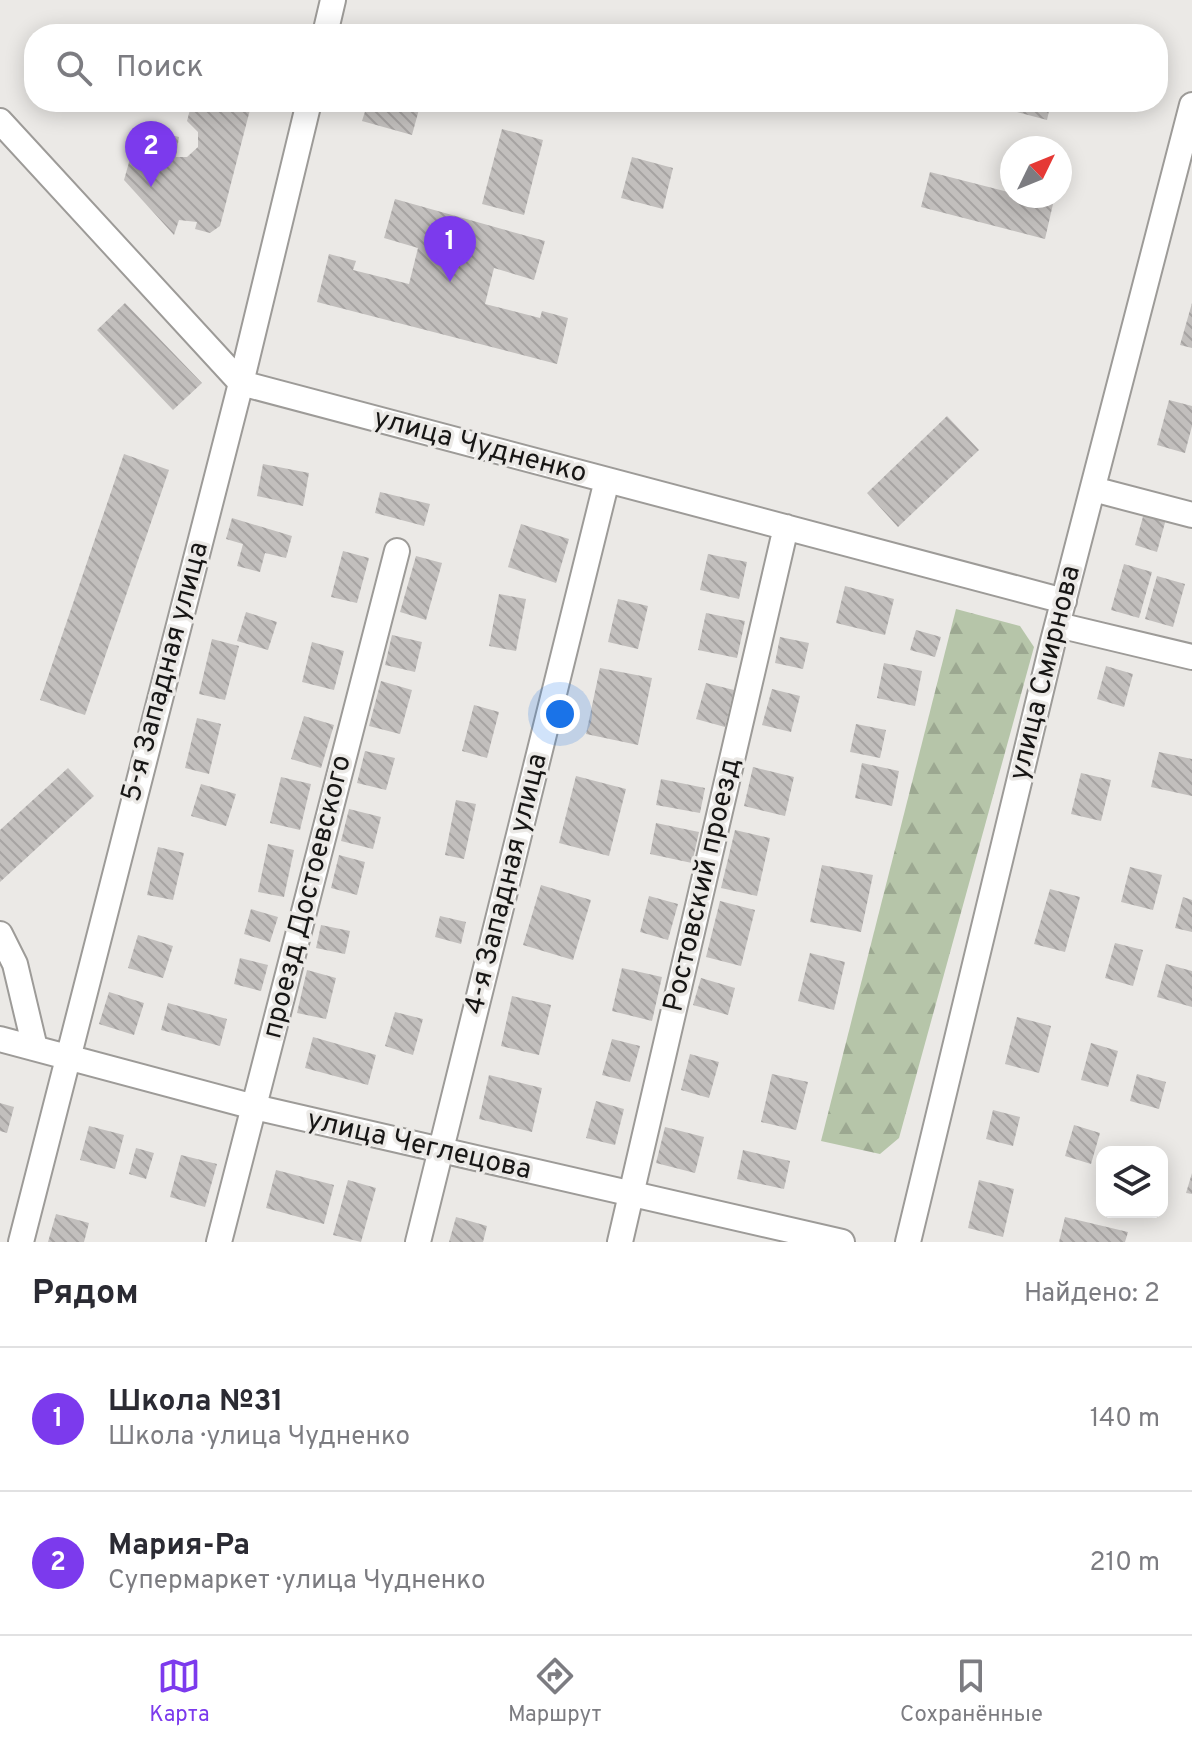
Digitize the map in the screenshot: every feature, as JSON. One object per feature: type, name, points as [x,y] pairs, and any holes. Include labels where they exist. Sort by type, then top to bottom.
[{"type":"street","points":[[327,24],[333,0]]},
{"type":"street","name":"улица Смирнова","points":[[908,1242],[1061,613],[1192,105]]},
{"type":"street","name":"5-я Западная улица","points":[[21,1242],[241,383],[307,112]]},
{"type":"street","points":[[0,121],[241,383]]},
{"type":"street","name":"улица Чудненко","points":[[241,383],[786,527],[1192,657]]},
{"type":"street","name":"4-я Западная улица","points":[[418,1242],[607,480]]},
{"type":"street","points":[[1093,489],[1192,515]]},
{"type":"street","name":"Ростовский проезд","points":[[620,1242],[786,527]]},
{"type":"street","name":"проезд Достоевского","points":[[219,1242],[397,551]]},
{"type":"street","points":[[0,934],[15,964],[35,1048]]},
{"type":"street","name":"улица Чеглецова","points":[[0,1039],[254,1107],[632,1197],[842,1242]]},
{"type":"green space","points":[[956,609],[1020,626],[1034,647],[899,1138],[880,1154],[821,1141]]},
{"type":"building","points":[[189,112],[249,112],[220,226],[210,233],[195,229],[197,222],[179,220],[174,235],[124,180],[139,127],[179,137],[176,157],[187,157],[198,147],[198,132],[187,121]]},
{"type":"building","points":[[365,112],[418,112],[412,135],[362,121]]},
{"type":"building","points":[[1017,112],[1049,112],[1047,120]]},
{"type":"building","points":[[502,129],[543,140],[524,215],[482,204]]},
{"type":"building","points":[[632,157],[673,168],[663,209],[621,198]]},
{"type":"building","points":[[930,172],[1000,190],[1000,208],[1052,208],[1045,239],[921,207]]},
{"type":"building","points":[[395,199],[545,241],[534,280],[494,268],[485,304],[540,318],[542,311],[568,318],[557,364],[317,302],[329,254],[356,261],[353,270],[409,284],[418,248],[384,238]]},
{"type":"building","points":[[125,303],[202,383],[173,410],[97,330]]},
{"type":"building","points":[[1192,303],[1192,348],[1180,345]]},
{"type":"building","points":[[1169,400],[1192,406],[1192,426],[1185,453],[1157,445]]},
{"type":"building","points":[[947,416],[979,450],[898,527],[867,493]]},
{"type":"building","points":[[124,454],[169,470],[85,715],[40,700]]},
{"type":"building","points":[[263,464],[309,473],[303,506],[257,496]]},
{"type":"building","points":[[380,492],[430,504],[424,526],[375,513]]},
{"type":"building","points":[[1144,513],[1166,519],[1157,552],[1135,545]]},
{"type":"building","points":[[232,518],[292,536],[286,558],[265,553],[260,572],[237,566],[243,544],[226,539]]},
{"type":"building","points":[[521,524],[569,539],[556,583],[508,567]]},
{"type":"building","points":[[343,551],[369,558],[357,603],[331,597]]},
{"type":"building","points":[[708,554],[747,562],[739,599],[700,590]]},
{"type":"building","points":[[416,556],[442,563],[426,620],[400,612]]},
{"type":"building","points":[[1124,564],[1152,572],[1139,618],[1111,610]]},
{"type":"building","points":[[1157,576],[1185,584],[1173,627],[1145,619]]},
{"type":"building","points":[[845,586],[894,599],[885,635],[836,623]]},
{"type":"building","points":[[499,594],[526,599],[516,651],[489,646]]},
{"type":"building","points":[[618,599],[648,606],[638,649],[608,642]]},
{"type":"building","points":[[246,612],[277,622],[268,650],[237,641]]},
{"type":"building","points":[[706,613],[745,621],[737,658],[698,650]]},
{"type":"building","points":[[916,630],[941,637],[935,657],[910,650]]},
{"type":"building","points":[[392,635],[422,642],[415,672],[385,665]]},
{"type":"building","points":[[780,637],[809,643],[803,669],[775,663]]},
{"type":"building","points":[[212,639],[239,646],[225,700],[199,694]]},
{"type":"building","points":[[312,642],[344,651],[334,690],[302,682]]},
{"type":"building","points":[[884,663],[922,671],[915,706],[877,698]]},
{"type":"building","points":[[1106,666],[1133,674],[1124,707],[1097,699]]},
{"type":"building","points":[[600,668],[652,678],[638,745],[586,734]]},
{"type":"building","points":[[381,681],[412,690],[400,734],[369,726]]},
{"type":"building","points":[[706,683],[734,690],[725,727],[696,719]]},
{"type":"building","points":[[772,689],[800,696],[791,732],[762,725]]},
{"type":"building","points":[[474,705],[499,712],[487,758],[462,751]]},
{"type":"building","points":[[304,716],[334,725],[321,768],[291,759]]},
{"type":"building","points":[[197,718],[221,724],[209,774],[185,768]]},
{"type":"building","points":[[856,724],[886,730],[880,758],[850,752]]},
{"type":"building","points":[[365,751],[395,758],[386,790],[357,783]]},
{"type":"building","points":[[1159,752],[1192,759],[1192,796],[1151,787]]},
{"type":"building","points":[[862,763],[899,771],[892,806],[855,798]]},
{"type":"building","points":[[753,767],[794,777],[785,816],[744,806]]},
{"type":"building","points":[[68,768],[94,796],[0,882],[0,830]]},
{"type":"building","points":[[1081,773],[1111,780],[1101,821],[1071,814]]},
{"type":"building","points":[[576,776],[626,789],[609,856],[559,843]]},
{"type":"building","points":[[281,777],[311,784],[300,830],[270,823]]},
{"type":"building","points":[[661,779],[705,788],[700,813],[656,805]]},
{"type":"building","points":[[201,784],[236,794],[226,826],[191,816]]},
{"type":"building","points":[[456,800],[476,804],[464,859],[445,855]]},
{"type":"building","points":[[349,809],[381,817],[373,849],[341,841]]},
{"type":"building","points":[[656,823],[699,832],[692,863],[650,854]]},
{"type":"building","points":[[735,830],[770,838],[757,896],[721,888]]},
{"type":"building","points":[[268,844],[294,850],[284,897],[258,892]]},
{"type":"building","points":[[158,847],[184,853],[173,900],[147,895]]},
{"type":"building","points":[[339,855],[365,862],[357,895],[331,888]]},
{"type":"building","points":[[822,865],[873,875],[861,932],[810,922]]},
{"type":"building","points":[[1130,867],[1162,875],[1153,910],[1121,902]]},
{"type":"building","points":[[541,885],[591,900],[573,960],[523,945]]},
{"type":"building","points":[[1050,889],[1080,897],[1065,952],[1034,944]]},
{"type":"building","points":[[649,896],[678,904],[668,940],[640,932]]},
{"type":"building","points":[[1183,897],[1192,900],[1192,932],[1175,928]]},
{"type":"building","points":[[720,901],[755,910],[741,966],[706,957]]},
{"type":"building","points":[[251,909],[278,917],[270,942],[244,934]]},
{"type":"building","points":[[440,916],[466,922],[461,944],[435,937]]},
{"type":"building","points":[[321,925],[350,931],[345,954],[316,948]]},
{"type":"building","points":[[138,935],[173,946],[163,978],[128,968]]},
{"type":"building","points":[[1115,943],[1143,950],[1133,986],[1105,978]]},
{"type":"building","points":[[810,953],[845,962],[834,1010],[798,1001]]},
{"type":"building","points":[[240,958],[268,965],[261,991],[234,984]]},
{"type":"building","points":[[1166,964],[1192,971],[1192,1007],[1157,997]]},
{"type":"building","points":[[622,968],[662,977],[652,1021],[612,1011]]},
{"type":"building","points":[[307,970],[336,978],[326,1019],[297,1013]]},
{"type":"building","points":[[701,978],[735,988],[728,1015],[693,1005]]},
{"type":"building","points":[[109,992],[144,1003],[134,1035],[99,1024]]},
{"type":"building","points":[[512,996],[551,1005],[539,1055],[501,1046]]},
{"type":"building","points":[[168,1003],[227,1019],[220,1046],[161,1030]]},
{"type":"building","points":[[395,1012],[423,1019],[413,1055],[385,1046]]},
{"type":"building","points":[[1017,1017],[1051,1026],[1039,1073],[1005,1064]]},
{"type":"building","points":[[313,1037],[376,1055],[368,1085],[305,1068]]},
{"type":"building","points":[[612,1039],[640,1046],[630,1082],[602,1075]]},
{"type":"building","points":[[1091,1043],[1118,1051],[1108,1087],[1081,1080]]},
{"type":"building","points":[[690,1054],[719,1062],[709,1098],[681,1090]]},
{"type":"building","points":[[772,1074],[808,1082],[796,1130],[761,1122]]},
{"type":"building","points":[[1137,1074],[1166,1082],[1159,1109],[1130,1101]]},
{"type":"building","points":[[489,1075],[542,1088],[532,1132],[479,1119]]},
{"type":"building","points":[[596,1101],[624,1109],[615,1145],[586,1138]]},
{"type":"building","points":[[0,1103],[14,1107],[7,1133],[0,1131]]},
{"type":"building","points":[[993,1110],[1020,1117],[1013,1146],[986,1139]]},
{"type":"building","points":[[1074,1125],[1100,1133],[1091,1164],[1065,1156]]},
{"type":"building","points":[[89,1126],[124,1135],[115,1169],[80,1160]]},
{"type":"building","points":[[665,1127],[704,1137],[695,1173],[656,1163]]},
{"type":"building","points":[[136,1148],[154,1153],[146,1179],[129,1174]]},
{"type":"building","points":[[743,1150],[790,1161],[784,1189],[737,1179]]},
{"type":"building","points":[[181,1155],[217,1164],[205,1207],[170,1197]]},
{"type":"building","points":[[276,1170],[334,1185],[324,1224],[266,1208]]},
{"type":"building","points":[[1192,1173],[1192,1194],[1186,1193]]},
{"type":"building","points":[[348,1180],[376,1188],[361,1242],[333,1235]]},
{"type":"building","points":[[979,1180],[1014,1189],[1003,1237],[968,1228]]},
{"type":"building","points":[[56,1214],[89,1223],[84,1242],[48,1242]]},
{"type":"building","points":[[456,1217],[487,1226],[483,1242],[449,1242]]},
{"type":"building","points":[[1065,1217],[1128,1232],[1125,1242],[1059,1242]]},
{"type":"place","name":"Мария-Ра","points":[[151,187]]},
{"type":"place","name":"Школа №31","points":[[450,282]]}]
